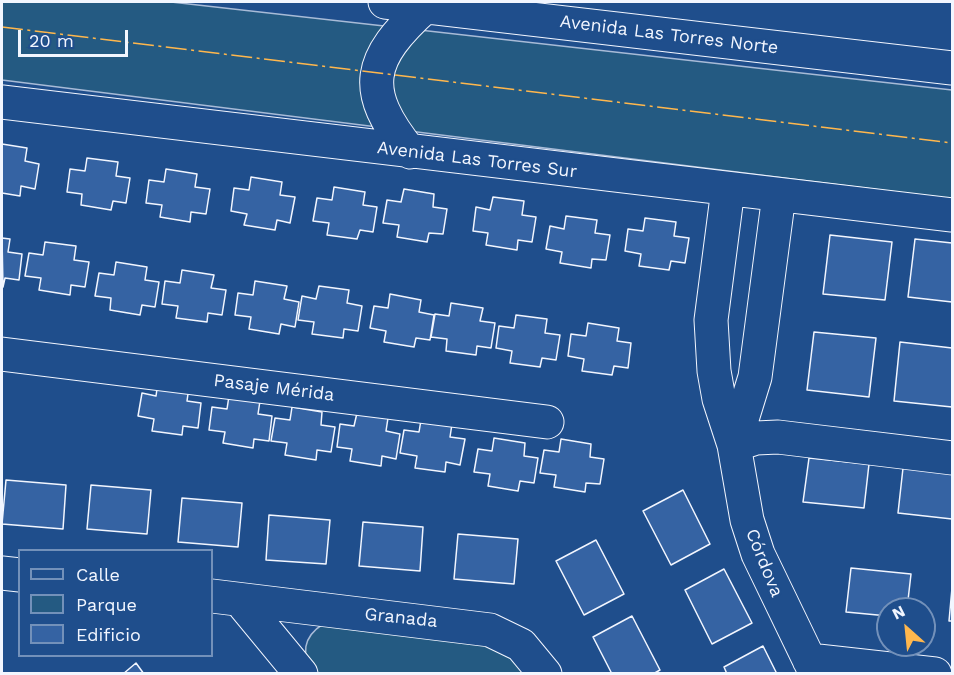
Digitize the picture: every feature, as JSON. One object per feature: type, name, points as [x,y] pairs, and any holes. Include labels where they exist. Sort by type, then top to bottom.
[{"type":"street","name":"Avenida Las Torres Norte","points":[[385,2],[952,68]]},
{"type":"street","points":[[410,152],[389,125],[378,102],[376,73],[388,47],[406,24],[426,6]]},
{"type":"street","name":"Avenida Las Torres Sur","points":[[2,102],[952,215]]},
{"type":"street","name":"Córdova","points":[[728,189],[711,342],[719,399],[734,445],[739,483],[758,554],[813,667]]},
{"type":"street","name":"Córdova","points":[[734,445],[749,402],[780,195]]},
{"type":"street","points":[[711,342],[717,349],[735,356],[747,356],[758,352]]},
{"type":"street","name":"Pasaje Mérida","points":[[2,354],[547,422]]},
{"type":"street","points":[[734,445],[756,438],[778,437],[952,458]]},
{"type":"street","points":[[2,573],[18,575]]},
{"type":"street","name":"Granada","points":[[226,598],[301,674]]},
{"type":"street","name":"Granada","points":[[226,598],[490,630],[521,645],[545,674]]},
{"type":"street","points":[[813,667],[935,674]]},
{"type":"green space","points":[[2,2],[171,2],[952,90],[952,199],[2,80]]},
{"type":"green space","points":[[323,624],[496,644],[530,673],[315,673],[307,660],[306,647],[311,635]]},
{"type":"building","points":[[2,144],[27,148],[25,161],[39,164],[35,189],[21,186],[20,196],[2,193]]},
{"type":"building","points":[[87,158],[118,162],[116,176],[130,178],[126,203],[113,201],[111,210],[81,205],[82,194],[67,192],[70,169],[85,171]]},
{"type":"building","points":[[166,169],[197,174],[195,187],[210,189],[206,214],[191,212],[190,222],[160,217],[162,205],[146,203],[149,180],[164,182]]},
{"type":"building","points":[[251,177],[282,182],[280,195],[295,197],[290,223],[277,220],[275,230],[244,225],[247,214],[231,211],[234,188],[249,190]]},
{"type":"building","points":[[334,187],[365,192],[363,205],[377,207],[373,232],[360,230],[357,239],[327,235],[329,223],[313,221],[317,198],[332,200]]},
{"type":"building","points":[[404,189],[434,194],[433,207],[447,209],[443,234],[429,233],[427,242],[397,237],[399,225],[383,223],[387,200],[401,202]]},
{"type":"building","points":[[493,197],[524,201],[522,215],[536,217],[532,242],[518,240],[517,250],[486,245],[488,233],[473,231],[476,207],[490,210]]},
{"type":"building","points":[[566,216],[597,220],[595,233],[610,235],[606,260],[592,259],[591,268],[560,263],[562,252],[546,249],[550,226],[564,229]]},
{"type":"building","points":[[645,218],[676,222],[674,236],[689,238],[685,263],[671,261],[669,270],[639,266],[641,254],[625,251],[628,229],[643,231]]},
{"type":"building","points":[[830,235],[892,242],[885,300],[823,294]]},
{"type":"building","points":[[2,238],[10,239],[8,252],[22,254],[19,280],[5,278],[3,287]]},
{"type":"building","points":[[915,239],[952,243],[952,302],[908,297]]},
{"type":"building","points":[[45,242],[76,246],[74,260],[89,262],[85,287],[71,285],[70,295],[39,290],[41,278],[25,276],[29,253],[43,255]]},
{"type":"building","points":[[116,262],[147,267],[145,280],[159,282],[155,307],[142,305],[140,315],[110,310],[111,298],[95,296],[99,273],[114,275]]},
{"type":"building","points":[[182,270],[214,275],[211,288],[226,290],[222,315],[208,313],[207,322],[176,318],[178,306],[162,304],[165,281],[180,283]]},
{"type":"building","points":[[255,281],[287,286],[284,299],[299,302],[295,327],[281,324],[279,334],[249,329],[251,317],[235,315],[238,293],[253,295]]},
{"type":"building","points":[[319,286],[349,290],[347,303],[362,306],[358,331],[344,329],[343,338],[312,334],[314,322],[298,320],[302,296],[316,299]]},
{"type":"building","points":[[390,294],[421,300],[419,312],[434,315],[430,340],[416,338],[414,347],[384,342],[386,331],[370,328],[374,306],[388,308]]},
{"type":"building","points":[[451,303],[483,308],[480,321],[495,323],[491,348],[477,346],[476,355],[446,351],[447,339],[431,337],[435,314],[449,316]]},
{"type":"building","points":[[516,315],[547,319],[545,333],[560,335],[556,360],[542,358],[540,367],[510,363],[512,351],[496,348],[499,326],[514,328]]},
{"type":"building","points":[[588,323],[619,328],[617,341],[631,343],[628,368],[614,366],[612,375],[582,371],[584,359],[568,356],[571,334],[586,336]]},
{"type":"building","points":[[814,332],[876,338],[869,397],[807,390]]},
{"type":"building","points":[[900,342],[952,348],[952,407],[894,401]]},
{"type":"building","points":[[158,382],[189,387],[187,401],[201,403],[198,428],[183,426],[182,435],[152,431],[154,419],[138,416],[142,393],[156,396]]},
{"type":"building","points":[[229,396],[260,401],[258,414],[272,416],[269,441],[254,439],[253,448],[223,443],[225,432],[209,430],[212,407],[227,409]]},
{"type":"building","points":[[292,407],[322,412],[321,425],[335,427],[331,452],[317,450],[316,460],[285,455],[287,443],[271,441],[275,418],[290,420]]},
{"type":"building","points":[[357,413],[388,418],[386,431],[400,434],[396,459],[382,456],[381,466],[350,461],[352,449],[337,447],[340,424],[354,426]]},
{"type":"building","points":[[421,420],[452,424],[450,437],[465,439],[460,465],[446,462],[445,472],[415,468],[417,456],[400,453],[404,430],[419,432]]},
{"type":"building","points":[[494,438],[525,443],[524,456],[538,458],[534,483],[520,481],[518,491],[488,486],[490,474],[474,472],[478,449],[492,451]]},
{"type":"building","points":[[561,439],[591,444],[590,457],[604,459],[600,484],[586,483],[585,492],[554,487],[556,475],[540,473],[544,450],[559,452]]},
{"type":"building","points":[[809,458],[869,464],[864,508],[803,502]]},
{"type":"building","points":[[903,468],[952,473],[952,519],[898,513]]},
{"type":"building","points":[[6,480],[66,485],[63,529],[2,524]]},
{"type":"building","points":[[91,485],[151,490],[147,534],[87,529]]},
{"type":"building","points":[[683,490],[710,544],[671,565],[643,511]]},
{"type":"building","points":[[182,498],[242,503],[238,547],[178,542]]},
{"type":"building","points":[[269,515],[330,520],[326,564],[266,560]]},
{"type":"building","points":[[363,522],[423,527],[420,571],[359,566]]},
{"type":"building","points":[[458,534],[518,539],[514,584],[454,579]]},
{"type":"building","points":[[596,540],[624,594],[584,615],[556,561]]},
{"type":"building","points":[[851,568],[911,574],[908,597],[876,597],[876,615],[846,612]]},
{"type":"building","points":[[724,569],[752,623],[712,644],[685,590]]},
{"type":"building","points":[[952,588],[952,621],[949,621]]},
{"type":"building","points":[[632,616],[660,670],[653,674],[612,674],[593,637]]},
{"type":"building","points":[[763,646],[777,674],[727,674],[724,667]]},
{"type":"building","points":[[136,663],[144,674],[123,674]]},
{"type":"power","points":[[2,27],[952,143]]}]
